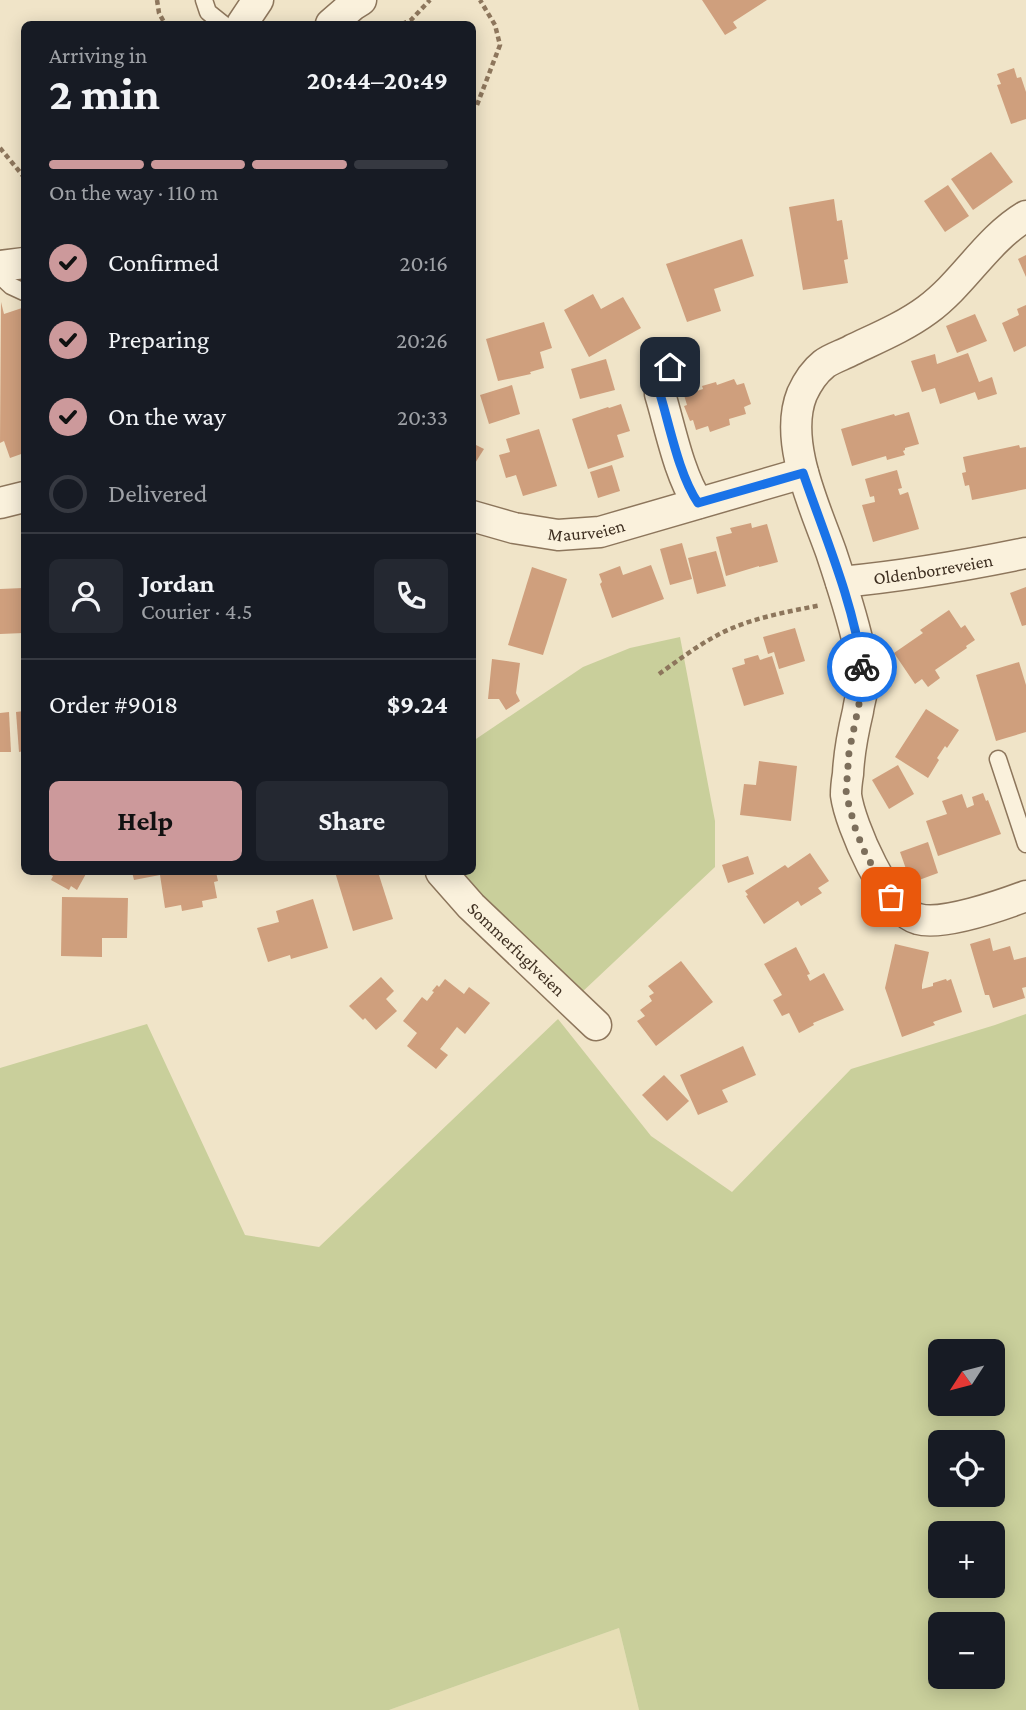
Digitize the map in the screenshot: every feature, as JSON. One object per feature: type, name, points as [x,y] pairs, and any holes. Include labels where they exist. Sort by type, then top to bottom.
[{"type":"street","points":[[244,21],[258,0]]},
{"type":"street","points":[[334,21],[362,0]]},
{"type":"street","points":[[1026,216],[1010,225],[957,285],[926,311],[884,335],[825,363],[812,376],[802,395],[797,415],[797,439],[803,473],[843,590],[862,665],[863,685],[849,752],[846,794],[866,855],[891,897],[918,919],[956,917],[1026,896]]},
{"type":"street","points":[[0,266],[21,263]]},
{"type":"street","points":[[670,367],[661,381],[660,394],[683,471],[698,503]]},
{"type":"street","name":"Maurveien","points":[[476,517],[514,528],[558,535],[600,532],[803,473]]},
{"type":"street","points":[[0,503],[21,498]]},
{"type":"street","name":"Oldenborreveien","points":[[843,590],[901,576],[1026,553]]},
{"type":"street","name":"Sommerfuglveien","points":[[444,875],[471,906],[596,1025]]},
{"type":"lane","points":[[205,0],[208,12],[219,21]]},
{"type":"lane","points":[[0,276],[21,291]]},
{"type":"lane","points":[[998,759],[1026,844]]},
{"type":"path","points":[[156,0],[163,21]]},
{"type":"path","points":[[409,21],[430,0]]},
{"type":"path","points":[[477,104],[500,45],[495,25],[480,0]]},
{"type":"path","points":[[0,148],[21,173]]},
{"type":"path","points":[[659,674],[695,648],[734,628],[843,590]]},
{"type":"shaded area","points":[[619,1628],[639,1710],[389,1710]]},
{"type":"green space","points":[[680,637],[715,821],[715,867],[580,994],[460,875],[476,875],[476,739],[583,667],[630,648]]},
{"type":"green space","points":[[1026,1014],[1026,1710],[639,1710],[619,1628],[389,1710],[0,1710],[0,1068],[147,1024],[245,1235],[319,1247],[558,1019],[651,1136],[732,1192],[851,1069]]},
{"type":"building","points":[[702,0],[767,0],[733,22],[737,28],[725,35]]},
{"type":"building","points":[[1014,68],[1017,78],[1021,77],[1026,92],[1026,119],[1011,124],[997,85],[1001,84],[997,74]]},
{"type":"building","points":[[991,152],[1013,182],[973,210],[951,179]]},
{"type":"building","points":[[948,185],[969,216],[945,232],[924,201]]},
{"type":"building","points":[[834,199],[837,221],[842,220],[848,259],[844,260],[848,283],[803,290],[789,207]]},
{"type":"building","points":[[742,239],[754,276],[714,289],[721,311],[687,322],[666,264]]},
{"type":"building","points":[[1026,255],[1026,277],[1018,259]]},
{"type":"building","points":[[593,294],[601,309],[623,297],[641,328],[589,357],[564,310]]},
{"type":"building","points":[[1,302],[4,314],[21,308],[21,454],[10,458],[4,441],[0,443]]},
{"type":"building","points":[[1026,305],[1026,346],[1014,352],[1002,323],[1019,315],[1017,309]]},
{"type":"building","points":[[975,314],[987,341],[957,353],[946,326]]},
{"type":"building","points":[[544,322],[552,348],[540,352],[544,368],[530,372],[531,374],[498,381],[486,339]]},
{"type":"building","points":[[968,353],[979,382],[992,377],[997,394],[978,400],[975,392],[940,404],[935,388],[922,392],[911,361],[935,354],[937,364]]},
{"type":"building","points":[[606,359],[615,390],[580,399],[571,369]]},
{"type":"building","points":[[734,379],[737,385],[744,383],[751,404],[744,407],[746,414],[729,419],[730,425],[710,432],[708,426],[696,430],[684,406],[687,405],[684,395],[703,389],[702,386],[716,382],[717,385]]},
{"type":"building","points":[[512,385],[520,414],[489,424],[480,395]]},
{"type":"building","points":[[621,404],[630,431],[617,435],[624,457],[588,469],[572,419]]},
{"type":"building","points":[[909,412],[919,444],[905,448],[905,455],[887,460],[886,456],[852,466],[841,429]]},
{"type":"building","points":[[539,429],[557,486],[523,496],[516,475],[506,478],[499,455],[510,452],[506,439]]},
{"type":"building","points":[[476,445],[484,449],[476,462]]},
{"type":"building","points":[[1019,445],[1020,448],[1026,447],[1026,489],[972,500],[969,485],[965,486],[962,473],[966,472],[963,457]]},
{"type":"building","points":[[612,465],[620,491],[598,498],[590,472]]},
{"type":"building","points":[[897,470],[902,488],[898,489],[900,495],[908,492],[919,529],[873,542],[862,505],[875,502],[874,496],[870,497],[865,479]]},
{"type":"building","points":[[751,523],[752,528],[767,524],[778,562],[726,576],[716,537],[732,533],[730,528]]},
{"type":"building","points":[[682,543],[692,579],[670,585],[660,549]]},
{"type":"building","points":[[716,551],[726,586],[697,594],[688,558]]},
{"type":"building","points":[[651,565],[664,599],[612,618],[599,574],[620,566],[623,575]]},
{"type":"building","points":[[532,567],[567,579],[543,655],[508,645]]},
{"type":"building","points":[[1026,587],[1026,625],[1022,626],[1010,593]]},
{"type":"building","points":[[21,588],[21,633],[0,634],[0,589]]},
{"type":"building","points":[[949,610],[961,628],[965,625],[975,640],[935,670],[940,678],[928,687],[922,679],[915,684],[894,653],[923,633],[920,630]]},
{"type":"building","points":[[795,628],[805,661],[779,669],[774,652],[768,654],[763,637]]},
{"type":"building","points":[[758,655],[760,660],[772,656],[784,694],[744,706],[732,668],[745,664],[744,659]]},
{"type":"building","points":[[492,659],[520,663],[516,693],[520,701],[506,710],[499,699],[488,699]]},
{"type":"building","points":[[1019,662],[1026,685],[1026,732],[996,741],[976,675]]},
{"type":"building","points":[[926,709],[959,730],[937,758],[939,760],[928,778],[895,757]]},
{"type":"building","points":[[21,711],[19,752],[16,712]]},
{"type":"building","points":[[9,712],[11,752],[0,752],[0,713]]},
{"type":"building","points":[[759,761],[797,766],[791,821],[740,815],[744,784],[756,785]]},
{"type":"building","points":[[898,765],[914,794],[889,809],[872,780]]},
{"type":"building","points":[[983,793],[1001,834],[938,856],[926,821],[947,814],[942,801],[962,794],[967,808],[974,805],[972,797]]},
{"type":"building","points":[[928,842],[938,873],[911,883],[900,852]]},
{"type":"building","points":[[810,853],[829,881],[818,888],[822,893],[801,906],[798,901],[764,924],[745,891],[785,865],[788,868]]},
{"type":"building","points":[[748,856],[754,874],[728,883],[722,865]]},
{"type":"building","points":[[51,875],[85,875],[77,890],[71,886],[69,890],[51,880]]},
{"type":"building","points":[[133,875],[160,875],[134,880]]},
{"type":"building","points":[[160,875],[217,875],[218,881],[214,882],[217,898],[202,901],[203,907],[182,911],[181,905],[165,908]]},
{"type":"building","points":[[336,875],[379,875],[393,919],[353,931]]},
{"type":"building","points":[[62,897],[128,898],[127,938],[102,938],[102,957],[61,956]]},
{"type":"building","points":[[313,899],[328,948],[291,959],[290,955],[268,962],[257,928],[279,922],[276,911]]},
{"type":"building","points":[[990,938],[993,951],[1010,946],[1014,960],[1026,957],[1026,987],[1022,988],[1025,998],[993,1008],[989,995],[985,995],[970,944]]},
{"type":"building","points":[[895,944],[929,952],[922,989],[951,979],[962,1012],[902,1037],[885,988]]},
{"type":"building","points":[[796,947],[810,974],[807,975],[810,981],[824,973],[844,1010],[813,1023],[814,1025],[799,1033],[789,1013],[782,1016],[773,1000],[782,995],[764,964]]},
{"type":"building","points":[[681,961],[713,1002],[656,1046],[637,1021],[645,1016],[640,1010],[652,1001],[649,996],[654,993],[648,986]]},
{"type":"building","points":[[381,977],[394,991],[386,999],[397,1011],[376,1030],[349,1006]]},
{"type":"building","points":[[445,979],[464,994],[469,987],[490,1003],[465,1034],[457,1027],[440,1049],[448,1055],[436,1069],[407,1046],[417,1033],[403,1021],[422,997],[427,1001],[434,992],[432,991]]},
{"type":"building","points":[[743,1046],[756,1075],[722,1090],[728,1102],[698,1115],[680,1075]]},
{"type":"building","points":[[664,1075],[689,1101],[667,1121],[642,1095]]},
{"type":"way so far","points":[[862,667],[863,685],[849,752],[846,794],[866,855],[891,897]]},
{"type":"route","points":[[670,367],[661,381],[660,394],[683,471],[698,503],[803,473],[841,582],[858,642],[862,667]]}]
